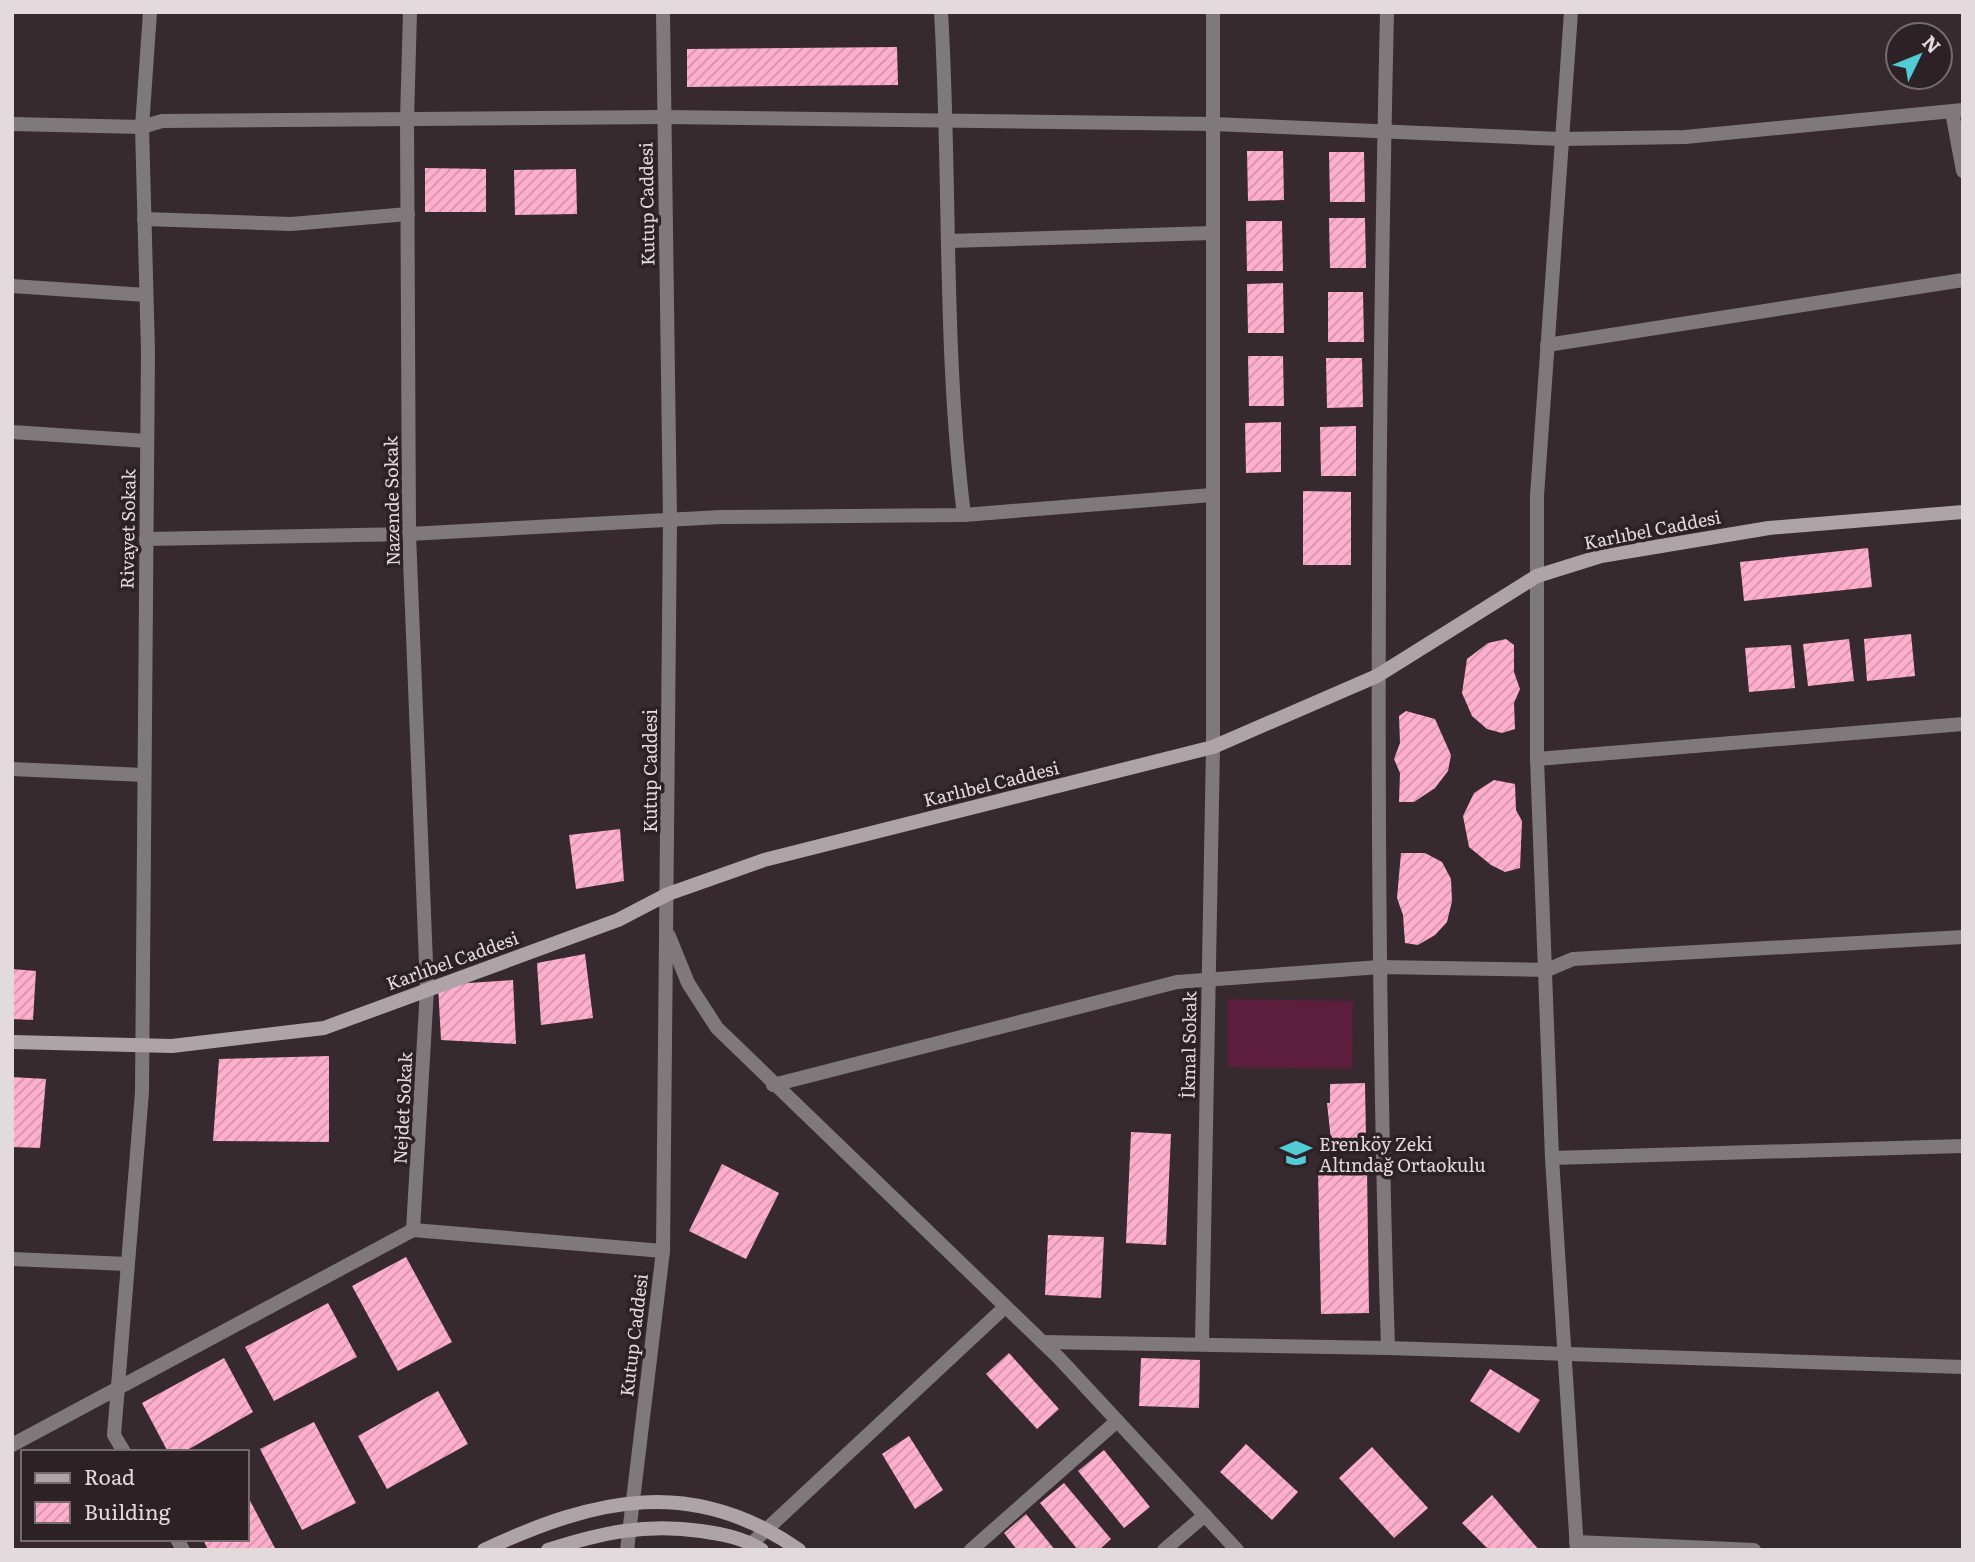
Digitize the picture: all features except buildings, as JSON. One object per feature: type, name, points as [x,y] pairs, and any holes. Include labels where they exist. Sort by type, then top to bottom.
[{"type":"street","name":"Rivayet Sokak","points":[[123,1450],[114,1435],[142,1092],[147,441],[142,127],[150,12]]},
{"type":"street","name":"Nazende Sokak","points":[[410,12],[407,120],[409,534],[427,989]]},
{"type":"street","name":"Kutup Caddesi","points":[[627,1550],[663,1251],[670,520],[663,12]]},
{"type":"street","points":[[941,12],[948,121],[948,241],[954,437],[964,515]]},
{"type":"street","name":"İkmal Sokak","points":[[1202,1343],[1213,747],[1213,12]]},
{"type":"street","points":[[1387,12],[1377,676],[1380,1089],[1388,1348]]},
{"type":"street","points":[[1570,12],[1536,496],[1537,759],[1552,1158],[1576,1546],[1754,1550]]},
{"type":"street","points":[[12,124],[142,127],[162,121],[664,117],[1213,124],[1561,139],[1685,137],[1957,111],[1963,171]]},
{"type":"street","points":[[144,219],[290,224],[408,214]]},
{"type":"street","points":[[948,241],[1212,233]]},
{"type":"street","points":[[1547,345],[1963,279]]},
{"type":"street","points":[[12,286],[146,295]]},
{"type":"street","points":[[12,432],[147,441]]},
{"type":"street","points":[[146,539],[409,534],[670,520],[964,515],[1212,495]]},
{"type":"street","name":"Karlıbel Caddesi","points":[[12,1042],[172,1046],[324,1028],[618,920],[668,894],[764,860],[1213,747],[1377,676],[1537,576],[1601,556],[1769,528],[1963,512]]},
{"type":"street","points":[[1537,759],[1963,724]]},
{"type":"street","points":[[12,769],[144,775]]},
{"type":"street","points":[[667,932],[688,983],[717,1028],[1042,1342],[1237,1550]]},
{"type":"street","points":[[773,1085],[1177,982],[1380,967],[1547,970],[1573,959],[1963,937]]},
{"type":"street","name":"Nejdet Sokak","points":[[413,1230],[427,989]]},
{"type":"street","points":[[1552,1158],[1963,1146]]},
{"type":"street","points":[[12,1445],[413,1230],[663,1251]]},
{"type":"street","points":[[12,1259],[127,1264]]},
{"type":"street","points":[[548,1550],[600,1533],[668,1526],[722,1534],[757,1547],[768,1527],[1005,1307]]},
{"type":"street","points":[[1042,1342],[1388,1348],[1564,1356],[1963,1367]]},
{"type":"street","points":[[971,1550],[1117,1421]]},
{"type":"street","points":[[484,1550],[522,1532],[634,1501],[680,1502],[720,1509],[768,1527],[799,1550]]},
{"type":"street","points":[[1164,1550],[1205,1515]]},
{"type":"shaded area","points":[[1228,999],[1353,1001],[1352,1069],[1228,1067]]},
{"type":"place","name":"Erenköy Zeki Altındağ Ortaokulu","points":[[1296,1153]]}]
